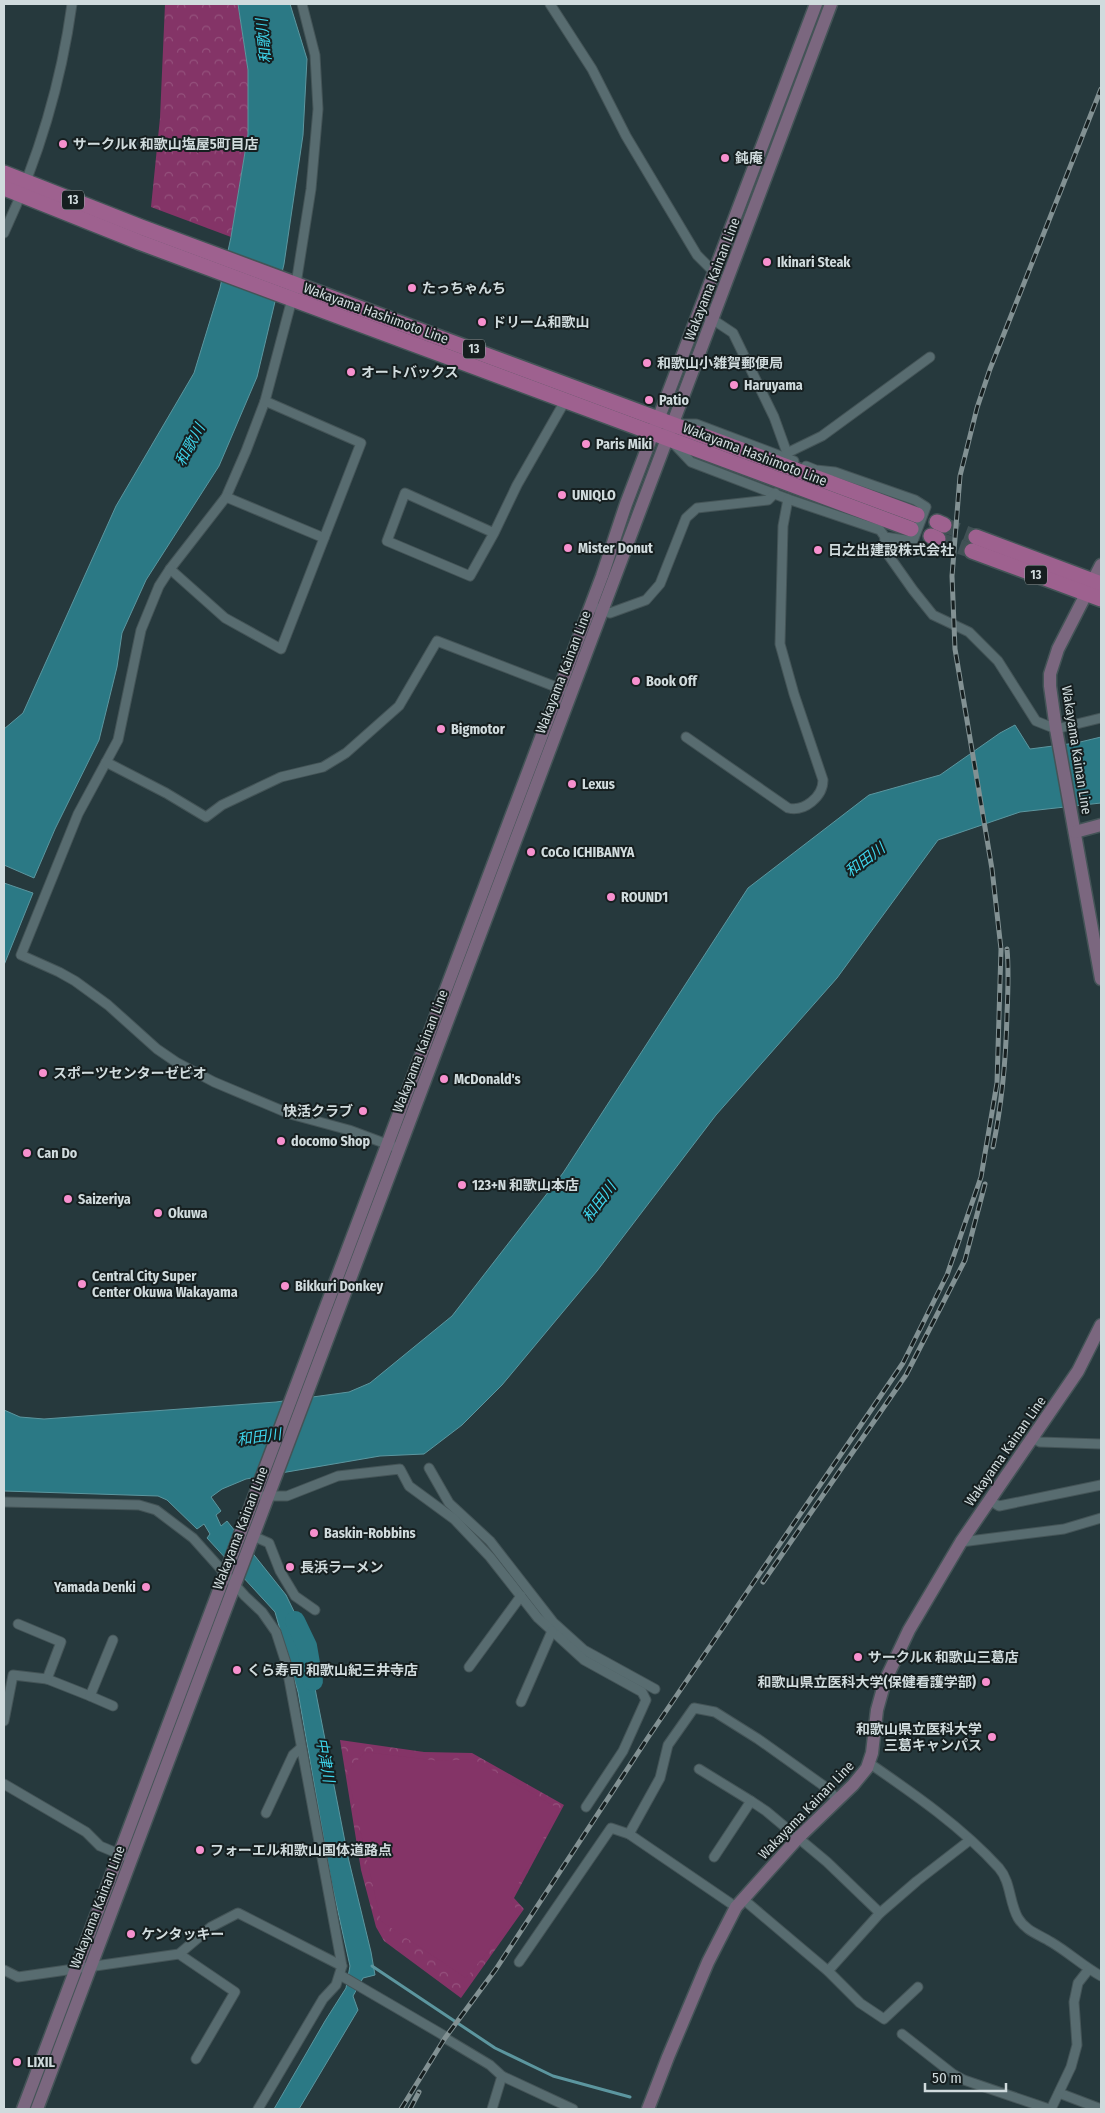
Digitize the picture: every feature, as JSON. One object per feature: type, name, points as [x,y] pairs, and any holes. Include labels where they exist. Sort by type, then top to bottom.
[{"type":"main road","name":"Wakayama Kainan Line","points":[[231,1575],[252,1537],[271,1490],[399,1149],[565,690],[590,606],[652,433],[816,4]]},
{"type":"main road","name":"Wakayama Kainan Line","points":[[23,2109],[76,1968],[125,1856],[231,1575],[243,1526],[386,1144],[565,690],[603,610],[831,4]]},
{"type":"main road","name":"Wakayama Hashimoto Line","points":[[4,173],[24,188],[140,235],[291,290],[658,418],[914,522],[652,433],[565,401],[291,290]]},
{"type":"main road","name":"Wakayama Hashimoto Line","points":[[4,188],[24,188]]},
{"type":"main road","name":"13","points":[[974,544],[1094,586],[1101,599]]},
{"type":"main road","name":"Wakayama Kainan Line","points":[[1101,565],[1094,586],[1064,637],[1050,674],[1057,733],[1101,979]]},
{"type":"main road","points":[[1075,832],[1101,824]]},
{"type":"main road","name":"Wakayama Kainan Line","points":[[648,2109],[708,1962],[739,1903],[798,1838],[853,1785],[869,1763],[877,1710],[884,1681],[909,1630],[961,1542],[1078,1371],[1101,1325]]},
{"type":"main road","name":"Wakayama Kainan Line","points":[[37,2109],[91,1966],[125,1856]]},
{"type":"street","points":[[4,233],[24,188],[52,104],[68,36],[72,4]]},
{"type":"street","points":[[302,4],[315,56],[318,109],[311,189],[291,290],[265,401],[226,497],[170,569],[160,586],[141,630],[118,740],[78,814],[21,955],[75,981],[108,1005],[157,1049],[176,1062],[214,1082],[290,1114],[349,1130],[399,1149]]},
{"type":"street","points":[[550,4],[592,69],[626,136],[697,255],[714,274],[728,279]]},
{"type":"street","points":[[697,312],[713,319],[733,333],[774,417],[786,456]]},
{"type":"street","points":[[786,456],[822,436],[930,357]]},
{"type":"street","points":[[170,569],[225,618],[281,649],[361,443],[265,401]]},
{"type":"street","points":[[494,533],[406,493],[387,541],[470,576],[494,533],[517,485],[565,401]]},
{"type":"street","points":[[673,424],[696,424],[786,456],[816,470],[835,472],[915,500],[926,507],[913,541],[885,537]]},
{"type":"street","points":[[668,438],[692,462],[788,499],[880,530],[885,537],[884,546],[888,556],[933,615],[969,632],[998,661],[1036,720],[1057,733],[1101,718]]},
{"type":"street","points":[[590,606],[610,613],[646,600],[660,584],[686,518],[697,508],[768,500],[775,493]]},
{"type":"street","points":[[226,497],[324,538]]},
{"type":"street","points":[[686,738],[788,808],[803,807],[817,796],[822,789],[823,780],[794,694],[780,644],[783,526],[788,499]]},
{"type":"street","points":[[106,762],[166,793],[206,817],[222,805],[281,776],[323,767],[346,753],[399,706],[437,641],[565,690]]},
{"type":"street","points":[[1032,1438],[1040,1442],[1101,1444]]},
{"type":"street","points":[[429,1468],[449,1503],[490,1541],[553,1622],[584,1650],[656,1689]]},
{"type":"street","points":[[257,1491],[271,1490],[287,1496],[338,1476],[400,1469],[409,1486],[454,1519],[490,1557],[538,1618],[552,1631],[584,1660],[642,1692],[646,1700],[623,1751],[586,1807]]},
{"type":"street","points":[[990,1500],[999,1506],[1101,1485]]},
{"type":"street","points":[[4,1502],[139,1505],[156,1510],[193,1538],[231,1575],[276,1632],[286,1663],[342,1973],[336,1984],[323,1999],[258,2109]]},
{"type":"street","points":[[961,1542],[1064,1529],[1101,1518]]},
{"type":"street","points":[[252,1537],[269,1543],[280,1572],[295,1596],[315,1610]]},
{"type":"street","points":[[469,1667],[521,1596]]},
{"type":"street","points":[[18,1624],[61,1642],[46,1679]]},
{"type":"street","points":[[522,1702],[552,1631]]},
{"type":"street","points":[[90,1696],[113,1640]]},
{"type":"street","points":[[4,1721],[8,1674],[46,1679],[113,1706]]},
{"type":"street","points":[[629,1834],[660,1778],[668,1745],[694,1708],[715,1712],[758,1739],[824,1786],[838,1800]]},
{"type":"street","points":[[266,1813],[292,1754],[301,1748]]},
{"type":"street","points":[[869,1763],[914,1794],[970,1840],[1000,1870],[1007,1883],[1017,1916],[1025,1928],[1050,1941],[1088,1969],[1101,1976]]},
{"type":"street","points":[[699,1769],[766,1811],[841,1875],[880,1913]]},
{"type":"street","points":[[4,1784],[86,1832],[100,1846],[125,1856]]},
{"type":"street","points":[[714,1856],[751,1801]]},
{"type":"street","points":[[519,1962],[611,1828],[629,1834],[739,1903],[828,1972],[860,2003],[884,2019],[918,1988]]},
{"type":"street","points":[[828,1972],[880,1913],[917,1881],[970,1840]]},
{"type":"street","points":[[4,1970],[18,1977],[179,1954],[212,1927],[238,1913],[342,1973],[443,2035],[490,2065],[502,2076],[573,2109]]},
{"type":"street","points":[[179,1954],[234,1992],[196,2059]]},
{"type":"street","points":[[902,2034],[953,2074],[964,2080],[1050,2109],[1071,2067],[1077,2045],[1074,2002],[1078,1983],[1088,1969]]},
{"type":"street","points":[[492,2109],[502,2076]]},
{"type":"street","points":[[1059,2093],[1101,2109]]},
{"type":"green space","points":[[165,4],[238,4],[248,70],[248,134],[231,237],[151,207],[160,118]]},
{"type":"green space","points":[[340,1740],[424,1752],[472,1753],[564,1805],[514,1898],[524,1909],[461,1998],[384,1941],[376,1927],[361,1870]]},
{"type":"green space","points":[[365,1752],[440,1761],[473,1759],[559,1809],[510,1899],[519,1913],[466,1978],[381,1921],[347,1772]]},
{"type":"water","name":"和歌川","points":[[238,4],[290,4],[307,59],[303,135],[284,264],[257,377],[219,466],[146,580],[122,633],[117,667],[99,740],[55,829],[34,878],[4,865],[4,729],[23,713],[116,506],[194,373],[220,288],[231,237],[248,134],[248,70]]},
{"type":"water","name":"和田川","points":[[1015,725],[1030,749],[1076,743],[1101,737],[1101,803],[1020,812],[938,840],[837,978],[716,1115],[597,1271],[502,1385],[462,1425],[424,1454],[380,1456],[246,1479],[222,1489],[211,1497],[221,1511],[216,1515],[221,1526],[227,1521],[286,1595],[304,1632],[348,1857],[375,1975],[363,1978],[353,1996],[358,2010],[299,2109],[274,2109],[346,1988],[350,1966],[331,1880],[298,1692],[275,1612],[207,1538],[210,1534],[204,1524],[197,1529],[167,1500],[158,1496],[4,1491],[4,1410],[20,1417],[44,1419],[276,1402],[349,1392],[370,1383],[452,1316],[563,1173],[748,888],[869,795],[940,775],[1000,733]]},
{"type":"water","points":[[4,883],[33,893],[4,965]]},
{"type":"waterway","name":"中津川","points":[[295,1621],[307,1646],[313,1681]]},
{"type":"waterway","points":[[372,1966],[495,2048],[553,2076],[630,2097]]},
{"type":"tunnel","points":[[944,525],[976,537]]},
{"type":"tunnel","points":[[938,539],[972,551]]},
{"type":"railway","points":[[401,2109],[445,2038],[496,1969],[647,1739],[903,1363],[947,1275],[981,1177],[997,1083],[1001,949],[992,869],[955,649],[952,576],[960,476],[977,408],[990,369],[1101,89]]},
{"type":"railway","points":[[993,1147],[1005,1064],[1008,989],[1007,949]]},
{"type":"railway","points":[[763,1582],[906,1375],[965,1260],[985,1184]]},
{"type":"railway","points":[[410,2109],[419,2092]]},
{"type":"place","name":"サークルK 和歌山塩屋5町目店","points":[[63,144]]},
{"type":"place","name":"鈍庵","points":[[725,158]]},
{"type":"place","name":"Ikinari Steak","points":[[767,262]]},
{"type":"place","name":"たっちゃんち","points":[[412,288]]},
{"type":"place","name":"ドリーム和歌山","points":[[482,322]]},
{"type":"place","name":"和歌山小雑賀郵便局","points":[[647,363]]},
{"type":"place","name":"オートバックス","points":[[351,372]]},
{"type":"place","name":"Haruyama","points":[[734,385]]},
{"type":"place","name":"Patio","points":[[649,400]]},
{"type":"place","name":"Paris Miki","points":[[586,444]]},
{"type":"place","name":"UNIQLO","points":[[562,495]]},
{"type":"place","name":"Mister Donut","points":[[568,548]]},
{"type":"place","name":"日之出建設株式会社","points":[[818,550]]},
{"type":"place","name":"Book Off","points":[[636,681]]},
{"type":"place","name":"Bigmotor","points":[[441,729]]},
{"type":"place","name":"Lexus","points":[[572,784]]},
{"type":"place","name":"CoCo ICHIBANYA","points":[[531,852]]},
{"type":"place","name":"ROUND1","points":[[611,897]]},
{"type":"place","name":"スポーツセンターゼビオ","points":[[43,1073]]},
{"type":"place","name":"McDonald's","points":[[444,1079]]},
{"type":"place","name":"快活クラブ","points":[[363,1111]]},
{"type":"place","name":"docomo Shop","points":[[281,1141]]},
{"type":"place","name":"Can Do","points":[[27,1153]]},
{"type":"place","name":"123+N 和歌山本店","points":[[462,1185]]},
{"type":"place","name":"Saizeriya","points":[[68,1199]]},
{"type":"place","name":"Okuwa","points":[[158,1213]]},
{"type":"place","name":"Central City Super Center Okuwa Wakayama","points":[[82,1284]]},
{"type":"place","name":"Bikkuri Donkey","points":[[285,1286]]},
{"type":"place","name":"Baskin-Robbins","points":[[314,1533]]},
{"type":"place","name":"長浜ラーメン","points":[[290,1567]]},
{"type":"place","name":"Yamada Denki","points":[[146,1587]]},
{"type":"place","name":"サークルK 和歌山三葛店","points":[[858,1657]]},
{"type":"place","name":"くら寿司 和歌山紀三井寺店","points":[[237,1670]]},
{"type":"place","name":"和歌山県立医科大学(保健看護学部)","points":[[986,1682]]},
{"type":"place","name":"和歌山県立医科大学 三葛キャンパス","points":[[992,1737]]},
{"type":"place","name":"フォーエル和歌山国体道路点","points":[[200,1850]]},
{"type":"place","name":"ケンタッキー","points":[[131,1934]]},
{"type":"place","name":"LIXIL","points":[[17,2062]]}]
